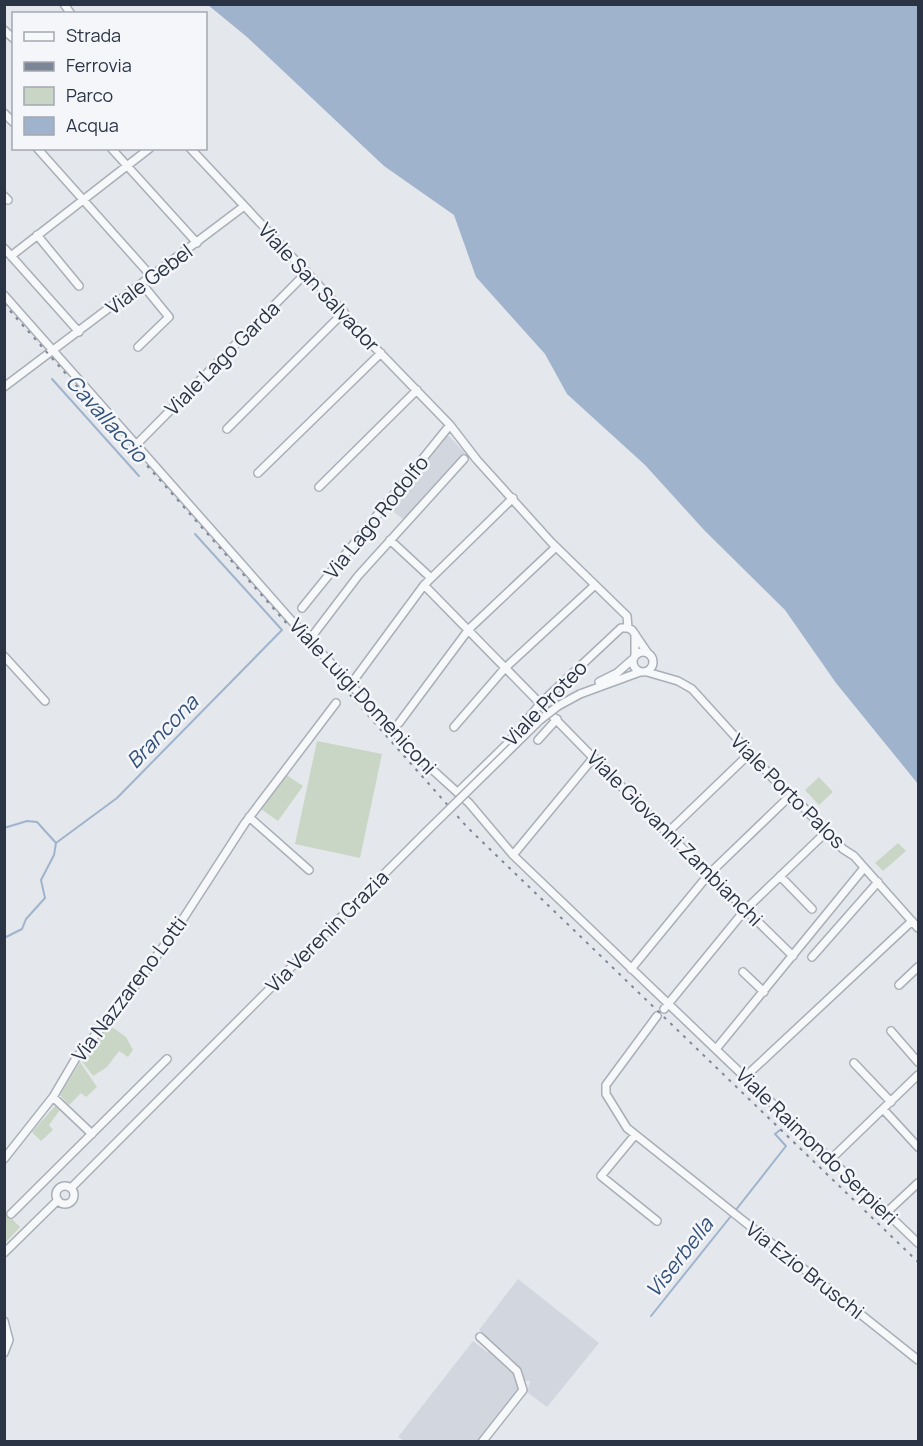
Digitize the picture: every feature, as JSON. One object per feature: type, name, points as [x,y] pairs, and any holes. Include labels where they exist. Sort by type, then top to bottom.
[{"type":"street","points":[[42,150],[82,200],[152,278]]},
{"type":"street","points":[[113,150],[197,243]]},
{"type":"street","points":[[11,256],[147,150]]},
{"type":"street","name":"Viale San Salvador","points":[[192,150],[450,425]]},
{"type":"street","name":"Viale Gebel","points":[[4,387],[152,278],[243,207]]},
{"type":"street","points":[[37,235],[79,286]]},
{"type":"street","points":[[4,248],[79,332]]},
{"type":"street","name":"Viale Lago Garda","points":[[136,445],[307,272]]},
{"type":"street","points":[[138,347],[169,317],[142,284]]},
{"type":"street","name":"Viale Luigi Domeniconi","points":[[4,295],[413,752],[458,792],[513,855],[667,1006],[716,1049]]},
{"type":"street","points":[[228,429],[344,312]]},
{"type":"street","points":[[258,474],[381,353]]},
{"type":"street","points":[[319,487],[417,390]]},
{"type":"street","points":[[450,425],[477,460],[556,547],[627,616],[628,628],[635,634],[654,662],[644,672],[635,669],[635,634]]},
{"type":"street","name":"Via Lago Rodolfo","points":[[302,608],[450,425]]},
{"type":"street","points":[[310,639],[390,540],[464,459]]},
{"type":"street","points":[[351,684],[424,585],[513,498]]},
{"type":"street","points":[[390,540],[431,578]]},
{"type":"street","points":[[399,723],[469,629],[556,547]]},
{"type":"street","name":"Viale Giovanni Zambianchi","points":[[424,585],[667,833],[793,956]]},
{"type":"street","points":[[454,727],[505,668],[595,585]]},
{"type":"street","name":"Viale Proteo","points":[[458,792],[507,744],[541,703],[621,628],[628,628]]},
{"type":"street","points":[[634,658],[647,652]]},
{"type":"street","points":[[4,656],[45,701]]},
{"type":"street","name":"Via Verenin Grazia","points":[[71,1188],[540,720],[558,706],[617,673],[634,658]]},
{"type":"street","name":"Via Verenin Grazia","points":[[593,688],[644,672]]},
{"type":"street","name":"Viale Porto Palos","points":[[644,672],[678,681],[692,689],[779,785],[878,882],[918,928]]},
{"type":"street","name":"Via Nazzareno Lotti","points":[[4,1159],[53,1097],[76,1058],[127,997],[181,922],[249,817],[336,703]]},
{"type":"street","points":[[538,740],[557,719]]},
{"type":"street","points":[[513,855],[594,757]]},
{"type":"street","points":[[667,833],[744,759]]},
{"type":"street","points":[[631,969],[709,874],[791,795]]},
{"type":"street","points":[[249,817],[309,870]]},
{"type":"street","points":[[667,1006],[745,910],[821,837]]},
{"type":"street","points":[[716,1049],[864,868]]},
{"type":"street","points":[[780,876],[812,909]]},
{"type":"street","points":[[812,957],[878,882]]},
{"type":"street","points":[[745,1077],[912,921]]},
{"type":"street","points":[[899,986],[918,967]]},
{"type":"street","points":[[743,972],[764,992]]},
{"type":"street","name":"Via Ezio Bruschi","points":[[657,1016],[609,1081],[606,1094],[619,1117],[635,1135],[918,1360]]},
{"type":"street","points":[[891,1031],[918,1062]]},
{"type":"street","name":"Viale Raimondo Serpieri","points":[[716,1049],[918,1242]]},
{"type":"street","points":[[11,1214],[166,1059]]},
{"type":"street","points":[[854,1063],[891,1102]]},
{"type":"street","points":[[831,1159],[918,1075]]},
{"type":"street","points":[[53,1097],[92,1134]]},
{"type":"street","points":[[883,1109],[918,1147]]},
{"type":"street","points":[[635,1135],[601,1176],[657,1221]]},
{"type":"street","points":[[887,1212],[918,1183]]},
{"type":"street","name":"Via Verenin Grazia","points":[[64,1186],[71,1188],[74,1195],[71,1202],[64,1204],[58,1200],[56,1193],[59,1188],[64,1186]]},
{"type":"street","name":"Via Verenin Grazia","points":[[4,1253],[58,1200]]},
{"type":"street","points":[[4,1321],[9,1340],[4,1353]]},
{"type":"street","points":[[480,1337],[517,1371],[523,1390],[482,1442]]},
{"type":"shaded area","points":[[447,434],[465,453],[404,520],[389,508]]},
{"type":"shaded area","points":[[518,1279],[599,1343],[547,1407],[527,1392],[530,1381],[523,1381],[523,1372],[479,1330]]},
{"type":"shaded area","points":[[473,1341],[487,1352],[490,1350],[512,1371],[519,1389],[477,1441],[405,1441],[398,1437]]},
{"type":"green space","points":[[317,741],[382,754],[360,858],[295,844]]},
{"type":"green space","points":[[285,774],[303,786],[278,821],[261,809]]},
{"type":"green space","points":[[819,777],[833,792],[819,805],[805,790]]},
{"type":"green space","points":[[898,843],[906,851],[883,871],[875,863]]},
{"type":"green space","points":[[109,1025],[126,1037],[133,1050],[128,1057],[119,1051],[107,1067],[93,1076],[81,1060]]},
{"type":"green space","points":[[80,1062],[97,1087],[86,1097],[81,1093],[69,1105],[60,1095]]},
{"type":"green space","points":[[55,1106],[60,1110],[49,1125],[53,1130],[41,1141],[32,1132]]},
{"type":"green space","points":[[4,1211],[20,1227],[5,1243],[4,1243]]},
{"type":"water","points":[[208,5],[918,5],[918,784],[836,683],[785,610],[705,531],[645,465],[567,394],[545,354],[476,277],[454,215],[384,166],[247,37]]},
{"type":"waterway","name":"Cavallaccio","points":[[52,379],[139,476]]},
{"type":"waterway","name":"Brancona","points":[[56,843],[117,798],[282,630],[195,534]]},
{"type":"waterway","name":"Brancona","points":[[4,828],[27,821],[37,822],[56,843]]},
{"type":"waterway","name":"Brancona","points":[[4,938],[22,929],[26,919],[45,898],[41,880],[54,855],[56,843]]},
{"type":"waterway","name":"Viserbella","points":[[735,1211],[786,1146],[775,1134],[780,1130]]},
{"type":"waterway","name":"Viserbella","points":[[651,1316],[731,1216]]},
{"type":"railway","points":[[4,304],[467,827],[918,1262]]}]
